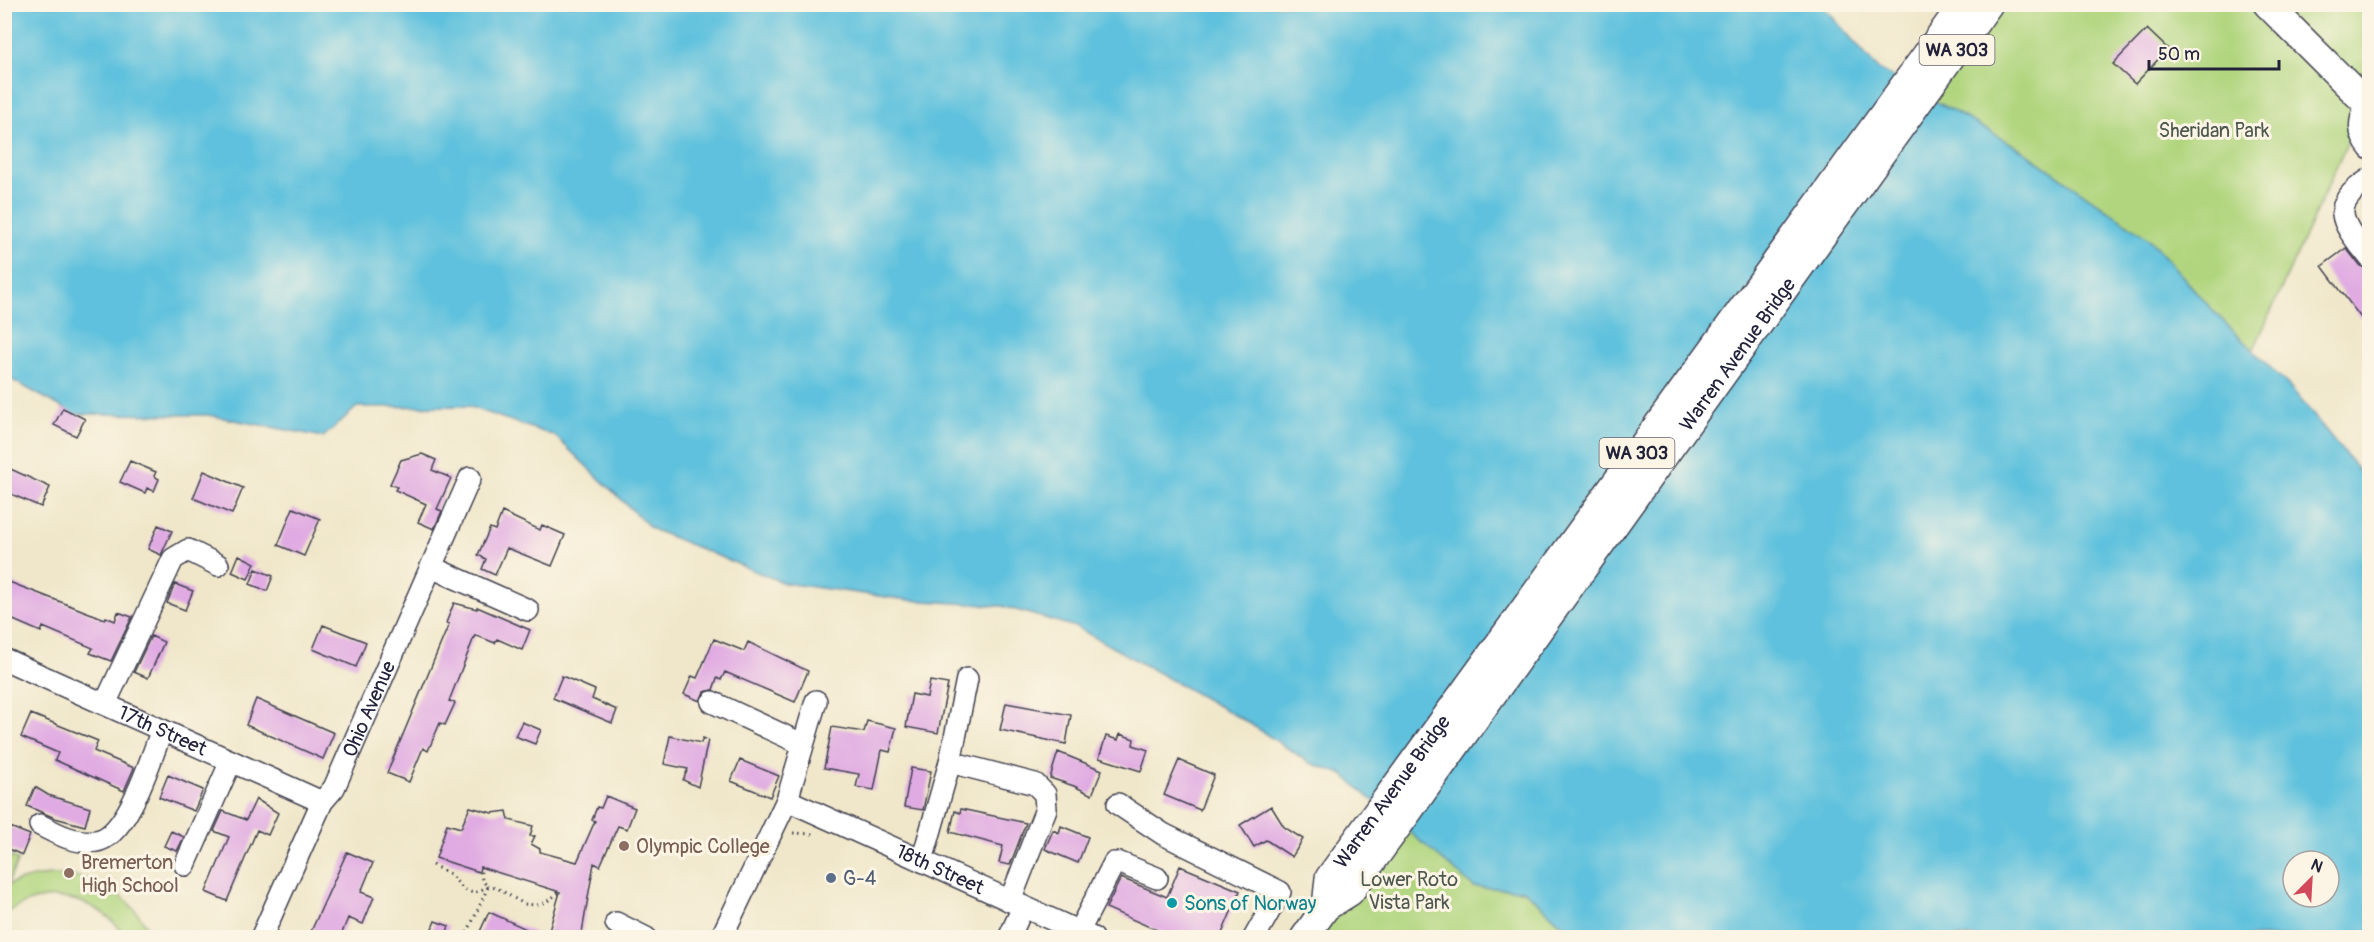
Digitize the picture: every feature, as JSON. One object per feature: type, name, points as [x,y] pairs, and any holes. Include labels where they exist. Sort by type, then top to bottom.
[{"type":"main road","name":"Warren Avenue Bridge","points":[[1326,907],[1329,878],[1963,4]]},
{"type":"main road","name":"Warren Avenue Bridge","points":[[1326,907],[1350,892],[1989,4]]},
{"type":"main road","points":[[2267,4],[2368,105]]},
{"type":"main road","name":"WA 303","points":[[1304,938],[1326,907]]},
{"type":"street","points":[[2368,105],[2359,129],[2361,138],[2370,149]]},
{"type":"street","points":[[2370,179],[2351,193],[2342,210],[2342,220],[2347,229],[2370,258]]},
{"type":"street","name":"Ohio Avenue","points":[[261,938],[322,802],[334,788],[470,478]]},
{"type":"street","points":[[105,704],[173,559],[188,550],[218,565]]},
{"type":"street","points":[[431,567],[528,610]]},
{"type":"street","name":"17th Street","points":[[4,659],[322,802]]},
{"type":"street","points":[[922,861],[950,762],[967,680]]},
{"type":"street","points":[[721,938],[787,800],[816,701]]},
{"type":"street","points":[[712,702],[802,744]]},
{"type":"street","points":[[40,825],[77,841],[97,841],[111,836],[131,805],[162,730]]},
{"type":"street","points":[[185,865],[231,761]]},
{"type":"street","points":[[950,762],[1035,784],[1045,794],[1046,809],[1009,938]]},
{"type":"street","name":"18th Street","points":[[787,800],[1086,934]]},
{"type":"street","points":[[1118,804],[1163,834],[1280,892],[1254,938]]},
{"type":"street","points":[[1086,934],[1114,864],[1120,863],[1157,878]]},
{"type":"street","points":[[616,923],[646,938]]},
{"type":"path","points":[[432,865],[450,874],[464,889],[473,893],[488,887],[497,888],[524,904],[536,905],[546,902],[560,892]]},
{"type":"path","points":[[480,867],[482,880],[488,887]]},
{"type":"path","points":[[465,938],[488,887]]},
{"type":"green space","name":"Sheridan Park","points":[[1989,5],[2369,5],[2369,107],[2365,104],[2253,351],[2217,315],[2150,240],[2019,148],[1924,96]]},
{"type":"green space","name":"Lower Roto Vista Park","points":[[1401,822],[1474,887],[1524,890],[1560,923],[1553,937],[1304,938]]},
{"type":"green space","points":[[5,854],[18,860],[7,885],[29,878],[51,875],[91,880],[126,901],[140,917],[152,937],[126,937],[101,912],[70,899],[38,900],[21,905],[5,914]]},
{"type":"water","points":[[4,5],[1822,5],[1878,69],[2019,148],[2150,240],[2217,315],[2291,388],[2369,483],[2369,937],[1576,937],[1524,890],[1474,887],[1342,774],[1310,763],[1249,723],[1076,627],[1002,606],[908,600],[784,583],[652,529],[555,436],[468,406],[357,407],[323,437],[208,415],[74,414],[5,376]]},
{"type":"building","points":[[2147,29],[2168,49],[2135,84],[2113,64]]},
{"type":"building","points":[[2346,248],[2360,266],[2370,270],[2370,330],[2322,266]]},
{"type":"building","points":[[63,408],[85,419],[76,436],[54,425]]},
{"type":"building","points":[[422,454],[436,460],[432,470],[451,478],[437,509],[442,511],[434,529],[418,522],[426,504],[395,490],[397,487],[390,484],[401,460]]},
{"type":"building","points":[[130,461],[156,472],[154,476],[159,479],[154,491],[147,488],[145,493],[120,482]]},
{"type":"building","points":[[4,466],[50,487],[41,507],[4,491]]},
{"type":"building","points":[[204,471],[243,488],[232,514],[193,498]]},
{"type":"building","points":[[293,508],[320,519],[304,556],[278,545]]},
{"type":"building","points":[[502,512],[540,530],[542,525],[565,535],[552,566],[507,548],[495,575],[482,569],[486,559],[478,555],[490,528],[495,530]]},
{"type":"building","points":[[158,525],[172,531],[161,555],[148,549]]},
{"type":"building","points":[[239,555],[255,563],[248,579],[232,572]]},
{"type":"building","points":[[256,569],[273,576],[267,591],[250,584]]},
{"type":"building","points":[[4,580],[105,619],[106,617],[115,621],[118,612],[132,617],[111,661],[90,653],[93,648],[43,627],[41,632],[4,616]]},
{"type":"building","points":[[175,584],[193,591],[185,610],[167,603]]},
{"type":"building","points":[[454,603],[477,609],[477,607],[530,630],[522,650],[497,639],[495,643],[475,635],[449,701],[455,703],[445,725],[440,723],[428,751],[423,748],[409,782],[387,773],[449,624],[446,623]]},
{"type":"building","points":[[323,625],[366,642],[356,667],[313,649]]},
{"type":"building","points":[[151,636],[164,642],[148,678],[134,672]]},
{"type":"building","points":[[714,639],[744,651],[748,642],[808,671],[795,702],[725,672],[721,680],[717,678],[713,690],[704,692],[700,701],[684,694],[692,676],[697,678]]},
{"type":"building","points":[[562,676],[595,690],[592,699],[617,710],[612,723],[553,698]]},
{"type":"building","points":[[930,681],[948,684],[938,733],[906,727],[912,694],[927,697]]},
{"type":"building","points":[[256,699],[334,733],[323,759],[246,725]]},
{"type":"building","points":[[1006,703],[1071,715],[1066,744],[1000,730]]},
{"type":"building","points":[[31,714],[98,741],[94,751],[134,768],[124,791],[55,760],[58,753],[21,737]]},
{"type":"building","points":[[867,721],[896,728],[890,752],[882,750],[874,790],[856,787],[859,774],[824,768],[832,727],[864,732]]},
{"type":"building","points":[[522,722],[541,730],[535,744],[515,736]]},
{"type":"building","points":[[1120,734],[1134,739],[1133,745],[1148,750],[1141,771],[1099,758],[1106,736],[1118,740]]},
{"type":"building","points":[[670,736],[701,743],[703,738],[708,740],[698,787],[683,780],[688,769],[664,764]]},
{"type":"building","points":[[1058,752],[1102,770],[1092,795],[1050,778]]},
{"type":"building","points":[[740,760],[779,776],[770,797],[731,781]]},
{"type":"building","points":[[1179,760],[1214,775],[1200,810],[1164,795]]},
{"type":"building","points":[[911,768],[931,771],[923,810],[904,807]]},
{"type":"building","points":[[168,775],[203,790],[194,811],[159,797]]},
{"type":"building","points":[[35,787],[48,795],[90,808],[85,826],[55,818],[27,806]]},
{"type":"building","points":[[606,796],[635,808],[627,829],[618,826],[600,866],[594,863],[581,938],[547,938],[560,892],[480,867],[479,872],[436,858],[447,824],[461,828],[470,807],[492,813],[507,811],[509,820],[533,826],[530,836],[535,836],[531,844],[540,849],[540,852],[577,862],[595,821],[592,820],[597,807],[601,808]]},
{"type":"building","points":[[256,799],[278,813],[268,835],[257,830],[227,901],[206,892],[229,837],[214,831],[223,811],[246,820]]},
{"type":"building","points":[[1271,806],[1284,827],[1303,839],[1292,857],[1266,840],[1254,847],[1240,825]]},
{"type":"building","points":[[961,809],[1026,823],[1010,865],[999,863],[1003,846],[950,832],[955,811],[960,813]]},
{"type":"building","points":[[1061,826],[1088,837],[1078,863],[1045,849],[1053,830],[1059,833]]},
{"type":"building","points":[[10,827],[30,835],[22,855],[4,847]]},
{"type":"building","points":[[171,831],[184,837],[177,851],[164,846]]},
{"type":"building","points":[[347,852],[373,863],[361,892],[374,897],[363,924],[348,918],[340,938],[308,938]]},
{"type":"building","name":"Sons of Norway","points":[[1180,866],[1240,891],[1220,938],[1175,938],[1106,908],[1121,878],[1167,897]]},
{"type":"building","points":[[489,912],[546,938],[477,938]]},
{"type":"building","points":[[435,921],[449,926],[445,938],[428,938]]},
{"type":"place","name":"Olympic College","points":[[624,846]]},
{"type":"place","name":"Bremerton High School","points":[[69,873]]},
{"type":"place","name":"G-4","points":[[831,878]]},
{"type":"place","name":"Sons of Norway","points":[[1172,903]]}]
